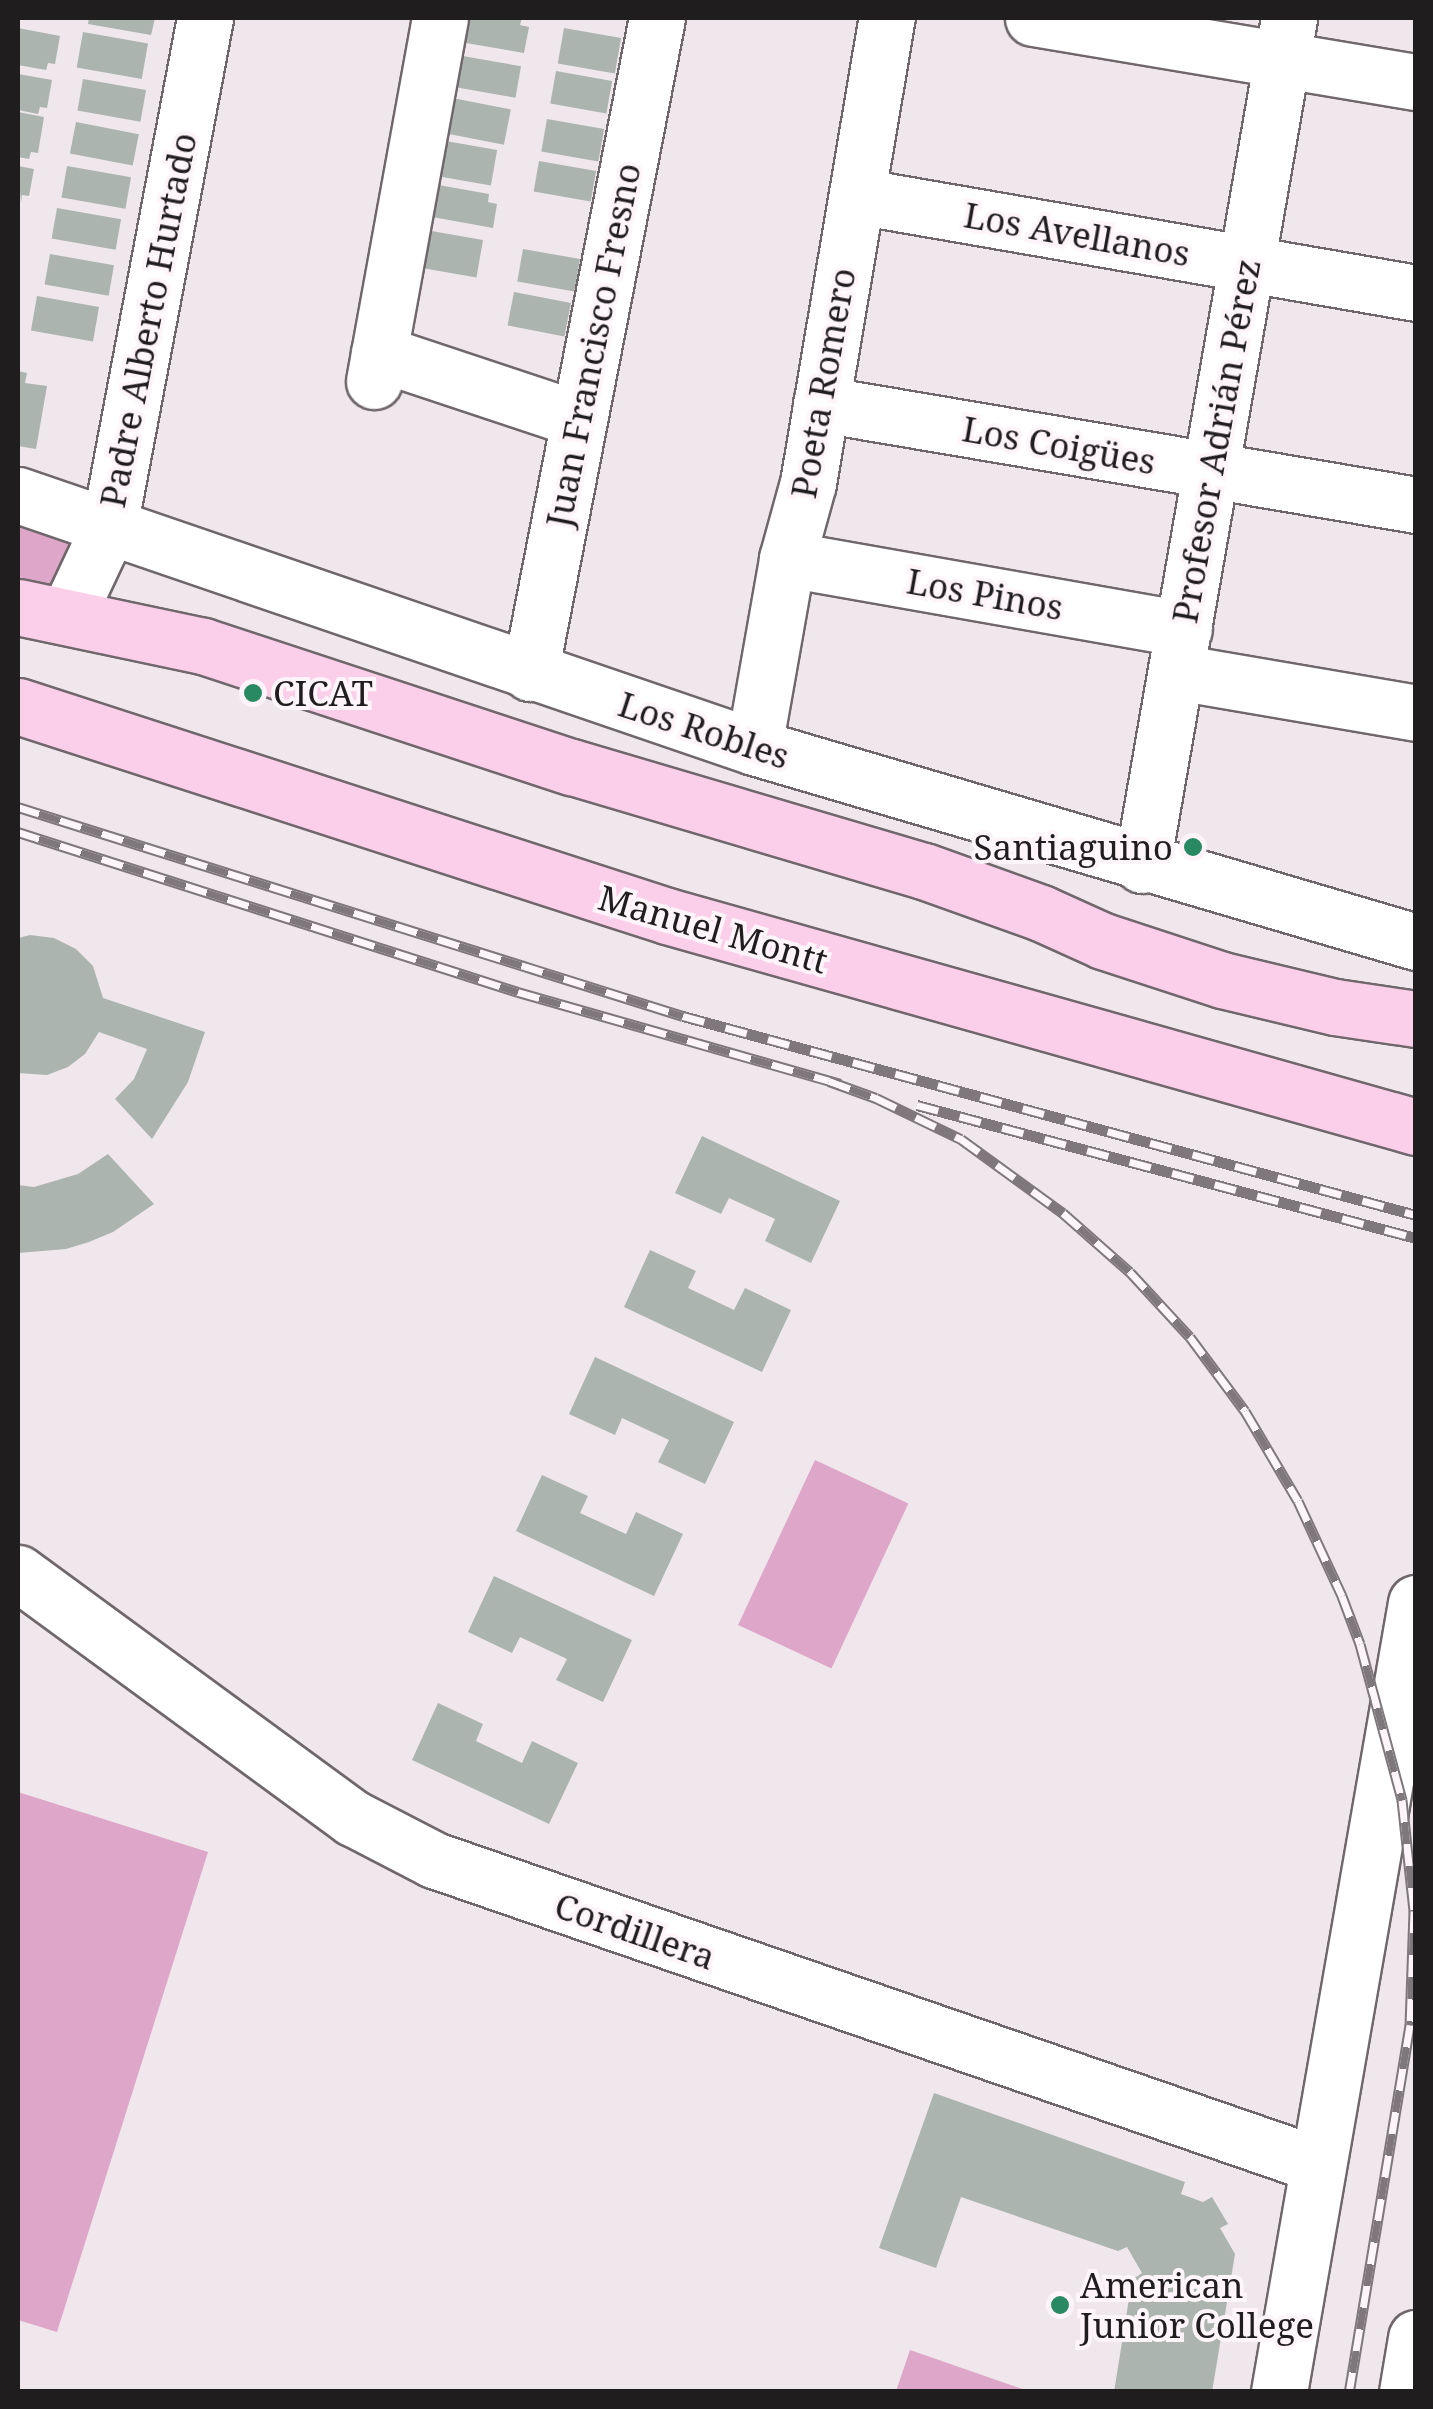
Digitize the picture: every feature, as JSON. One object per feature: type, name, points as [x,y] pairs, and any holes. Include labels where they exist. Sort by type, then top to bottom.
[{"type":"main road","points":[[42,611],[203,646],[572,767],[924,871],[1042,913],[1103,940],[1222,980],[1335,1008],[1416,1019]]},
{"type":"main road","name":"Manuel Montt","points":[[18,706],[667,916],[1416,1127]]},
{"type":"street","name":"Padre Alberto Hurtado","points":[[42,611],[109,526],[205,18]]},
{"type":"street","points":[[440,18],[376,367],[577,419]]},
{"type":"street","name":"Juan Francisco Fresno","points":[[530,674],[657,18]]},
{"type":"street","name":"Poeta Romero","points":[[754,747],[786,560],[808,483],[887,18]]},
{"type":"street","points":[[1033,18],[1285,38],[1416,82]]},
{"type":"street","name":"Profesor Adrián Pérez","points":[[1142,864],[1285,38]]},
{"type":"street","name":"Los Avellanos","points":[[856,196],[1416,294]]},
{"type":"street","name":"Los Coigües","points":[[821,404],[1416,505]]},
{"type":"street","name":"Los Robles","points":[[18,496],[530,674],[754,747],[1410,943]]},
{"type":"street","name":"Los Pinos","points":[[786,560],[1180,650],[1416,712]]},
{"type":"street","name":"Cordillera","points":[[18,1573],[353,1818],[434,1860],[1316,2164]]},
{"type":"street","points":[[1279,2392],[1416,1603]]},
{"type":"shaded area","points":[[18,522],[83,545],[51,587],[18,583]]},
{"type":"shaded area","points":[[815,1460],[908,1504],[831,1668],[738,1625]]},
{"type":"shaded area","points":[[18,1792],[208,1852],[57,2332],[18,2320]]},
{"type":"shaded area","points":[[910,2350],[1028,2391],[896,2391]]},
{"type":"building","points":[[89,18],[155,18],[151,35],[88,24]]},
{"type":"building","points":[[464,18],[522,18],[520,25],[529,27],[524,53],[460,42]]},
{"type":"building","points":[[18,28],[60,36],[55,64],[48,63],[46,70],[18,65]]},
{"type":"building","points":[[564,28],[621,38],[615,74],[558,63]]},
{"type":"building","points":[[83,32],[148,43],[142,79],[77,67]]},
{"type":"building","points":[[457,55],[521,66],[515,98],[451,87]]},
{"type":"building","points":[[556,71],[612,81],[606,113],[550,103]]},
{"type":"building","points":[[18,74],[52,80],[47,108],[40,107],[38,114],[18,110]]},
{"type":"building","points":[[83,79],[146,90],[140,122],[77,111]]},
{"type":"building","points":[[447,97],[511,109],[504,145],[440,132]]},
{"type":"building","points":[[18,112],[44,117],[38,153],[31,152],[29,159],[18,157]]},
{"type":"building","points":[[547,119],[604,129],[598,162],[541,151]]},
{"type":"building","points":[[76,122],[139,134],[133,166],[70,153]]},
{"type":"building","points":[[440,140],[497,150],[491,186],[434,175]]},
{"type":"building","points":[[539,161],[596,171],[591,202],[534,192]]},
{"type":"building","points":[[18,166],[34,169],[29,196],[22,195],[21,203]]},
{"type":"building","points":[[67,166],[131,177],[125,209],[61,198]]},
{"type":"building","points":[[433,184],[489,194],[488,202],[497,204],[493,228],[427,216]]},
{"type":"building","points":[[57,208],[121,219],[116,250],[52,239]]},
{"type":"building","points":[[420,229],[483,240],[476,278],[413,266]]},
{"type":"building","points":[[523,249],[580,259],[574,292],[517,281]]},
{"type":"building","points":[[50,254],[114,265],[109,296],[45,285]]},
{"type":"building","points":[[514,292],[571,303],[564,336],[508,325]]},
{"type":"building","points":[[37,296],[99,307],[93,341],[31,330]]},
{"type":"building","points":[[18,371],[27,373],[25,383],[47,386],[36,449],[18,446]]},
{"type":"building","points":[[18,938],[54,938],[76,949],[93,966],[103,998],[205,1032],[188,1082],[152,1139],[115,1099],[134,1079],[147,1049],[99,1032],[85,1054],[68,1067],[47,1075],[18,1073]]},
{"type":"building","points":[[702,1136],[840,1201],[811,1263],[765,1241],[775,1219],[729,1198],[721,1214],[675,1193]]},
{"type":"building","points":[[108,1154],[154,1204],[113,1232],[89,1242],[66,1249],[18,1253],[18,1185],[34,1187],[78,1174]]},
{"type":"building","points":[[650,1250],[696,1271],[688,1288],[734,1310],[745,1288],[791,1310],[762,1372],[624,1307]]},
{"type":"building","points":[[595,1357],[734,1422],[705,1484],[658,1462],[669,1440],[622,1418],[615,1435],[569,1414]]},
{"type":"building","points":[[542,1475],[588,1496],[580,1513],[626,1534],[636,1512],[683,1534],[654,1596],[516,1531]]},
{"type":"building","points":[[494,1576],[632,1640],[603,1702],[556,1680],[567,1659],[520,1637],[512,1653],[468,1632]]},
{"type":"building","points":[[438,1703],[483,1724],[476,1741],[522,1763],[532,1741],[578,1763],[549,1824],[412,1760]]},
{"type":"building","points":[[934,2093],[1185,2182],[1181,2194],[1203,2202],[1212,2197],[1228,2224],[1220,2228],[1235,2254],[1212,2392],[1114,2392],[1132,2280],[1142,2273],[1127,2247],[1118,2251],[961,2197],[936,2268],[879,2248]]},
{"type":"railway","points":[[18,807],[683,1016],[1416,1215]]},
{"type":"railway","points":[[18,832],[518,992],[840,1084]]},
{"type":"railway","points":[[829,1081],[876,1098],[961,1139],[1063,1213],[1130,1272],[1190,1337],[1245,1411],[1298,1501],[1342,1596],[1360,1644],[1402,1800],[1414,1911],[1410,2025],[1349,2392]]},
{"type":"railway","points":[[917,1105],[1416,1238]]},
{"type":"place","name":"CICAT","points":[[253,693]]},
{"type":"place","name":"Santiaguino","points":[[1193,847]]},
{"type":"place","name":"American Junior College","points":[[1060,2305]]}]
